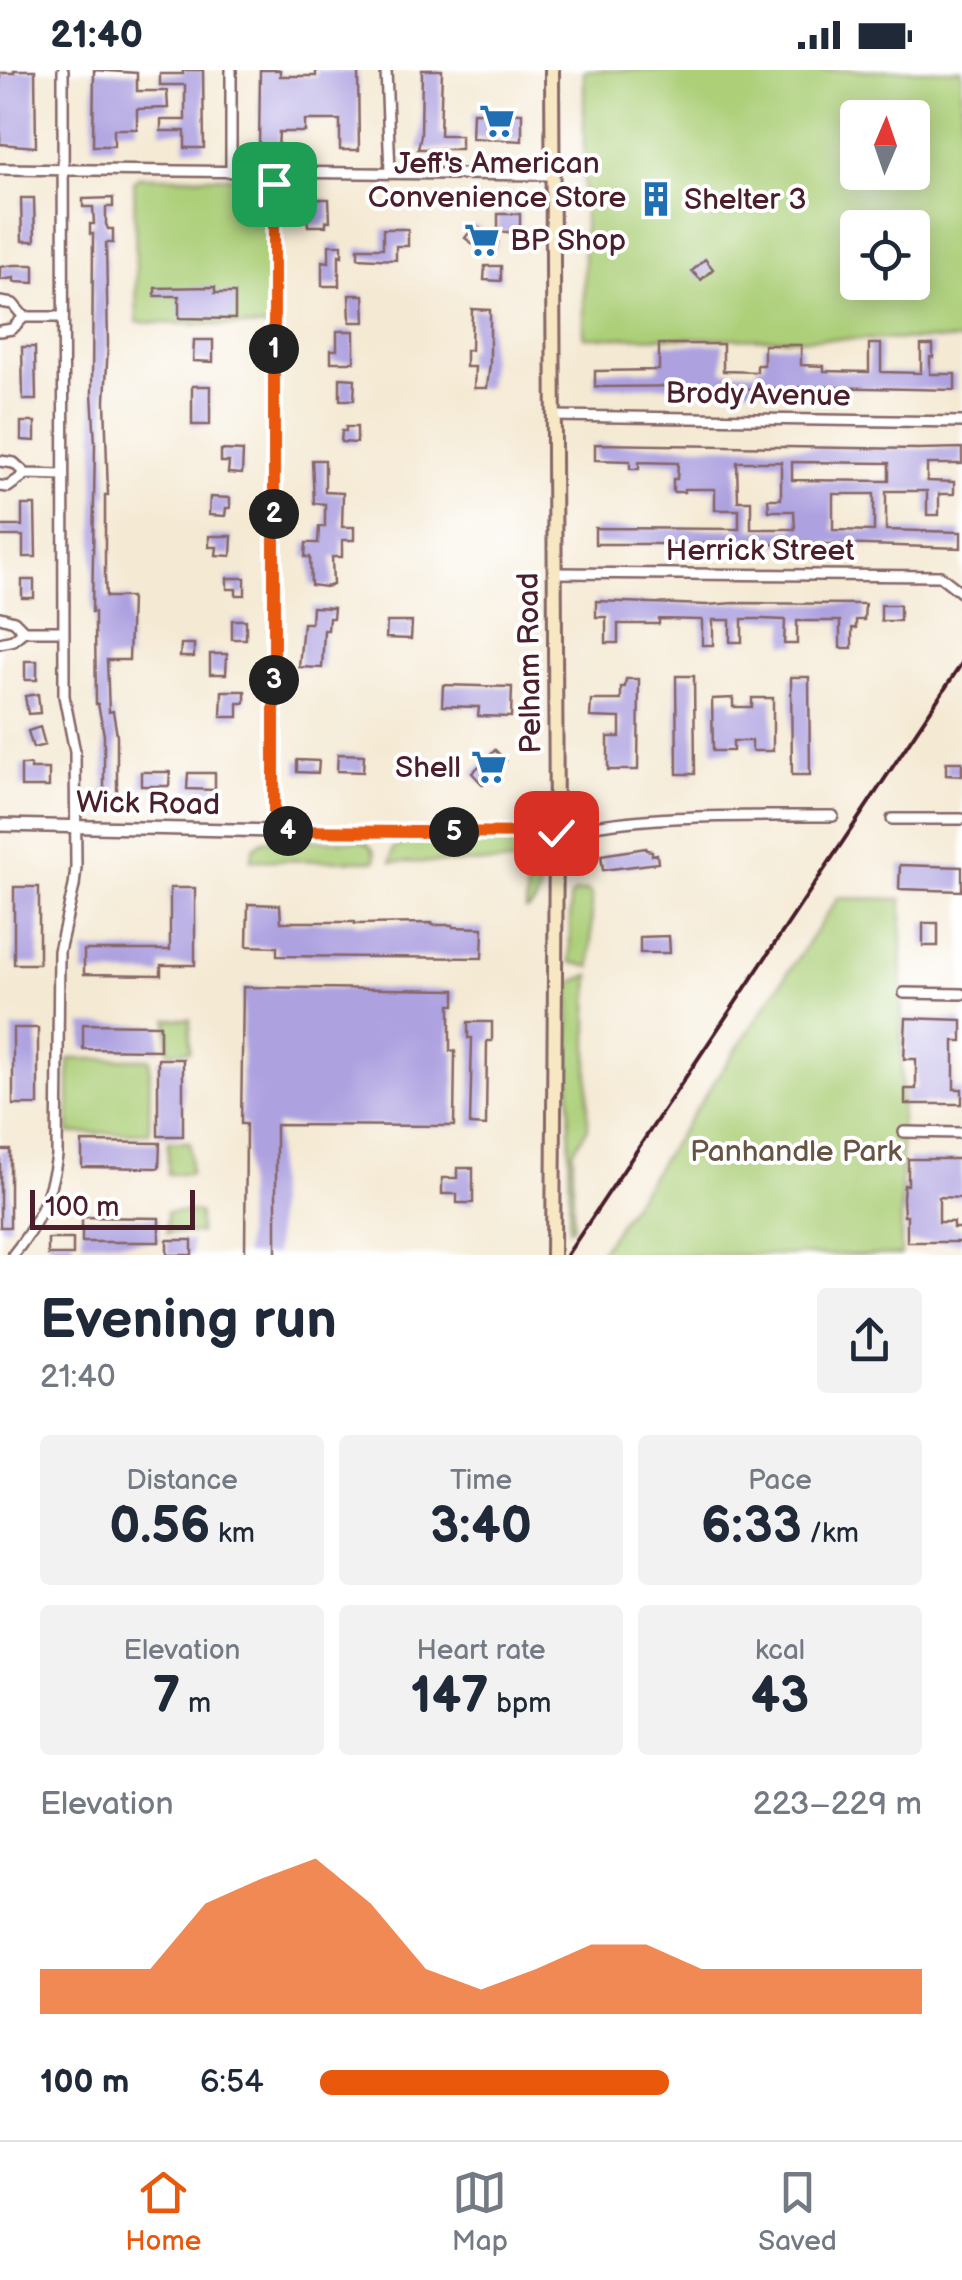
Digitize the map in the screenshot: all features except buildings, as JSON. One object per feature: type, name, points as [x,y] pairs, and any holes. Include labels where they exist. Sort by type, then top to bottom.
[{"type":"main road","name":"Pelham Road","points":[[552,70],[556,833],[553,1255]]},
{"type":"street","points":[[13,1255],[39,1218],[54,1178],[59,951],[74,886],[74,752],[64,696],[63,70]]},
{"type":"street","points":[[231,70],[231,172]]},
{"type":"street","points":[[388,71],[390,172]]},
{"type":"street","points":[[0,170],[552,175]]},
{"type":"street","points":[[274,172],[274,831]]},
{"type":"street","points":[[0,302],[13,304],[24,317]]},
{"type":"street","points":[[0,331],[12,330],[24,317],[63,317]]},
{"type":"street","name":"Brody Avenue","points":[[553,416],[962,422]]},
{"type":"street","points":[[0,461],[14,464],[26,474]]},
{"type":"street","points":[[0,486],[8,487],[26,474],[64,475]]},
{"type":"street","name":"Herrick Street","points":[[553,574],[940,576],[962,594]]},
{"type":"street","points":[[0,617],[14,621],[24,631]]},
{"type":"street","points":[[0,643],[13,640],[24,631],[64,632]]},
{"type":"street","name":"Wick Road","points":[[0,825],[556,833],[648,820],[833,816]]},
{"type":"street","points":[[892,819],[962,819]]},
{"type":"street","points":[[904,994],[962,994]]},
{"type":"street","points":[[904,1132],[962,1133]]},
{"type":"green space","points":[[584,70],[962,70],[962,340],[584,337]]},
{"type":"green space","points":[[138,177],[260,177],[266,181],[269,327],[137,322],[134,182]]},
{"type":"green space","points":[[265,840],[362,841],[373,849],[375,861],[251,860],[254,847]]},
{"type":"green space","points":[[405,842],[524,843],[524,863],[391,862],[393,849]]},
{"type":"green space","points":[[527,858],[539,860],[540,881],[536,902],[526,910]]},
{"type":"green space","points":[[588,891],[592,896],[591,967],[570,962],[570,897]]},
{"type":"green space","name":"Panhandle Park","points":[[838,898],[902,899],[901,1255],[598,1255]]},
{"type":"green space","points":[[590,975],[588,1128],[573,1151],[573,1227],[569,1229],[570,983]]},
{"type":"green space","points":[[168,1019],[190,1019],[190,1051],[168,1051]]},
{"type":"green space","points":[[69,1059],[150,1059],[149,1133],[69,1133]]},
{"type":"green space","points":[[168,1142],[190,1142],[190,1174],[168,1174]]},
{"type":"green space","points":[[167,1212],[199,1212],[199,1233],[167,1233]]},
{"type":"railway","points":[[567,1255],[962,663]]},
{"type":"place","name":"Jeff's American Convenience Store","points":[[497,121]]},
{"type":"place","name":"Shelter 3","points":[[656,199]]},
{"type":"place","name":"BP Shop","points":[[482,240]]},
{"type":"place","name":"Shell","points":[[489,767]]},
{"type":"route","points":[[274,184],[274,831],[556,833]]}]
